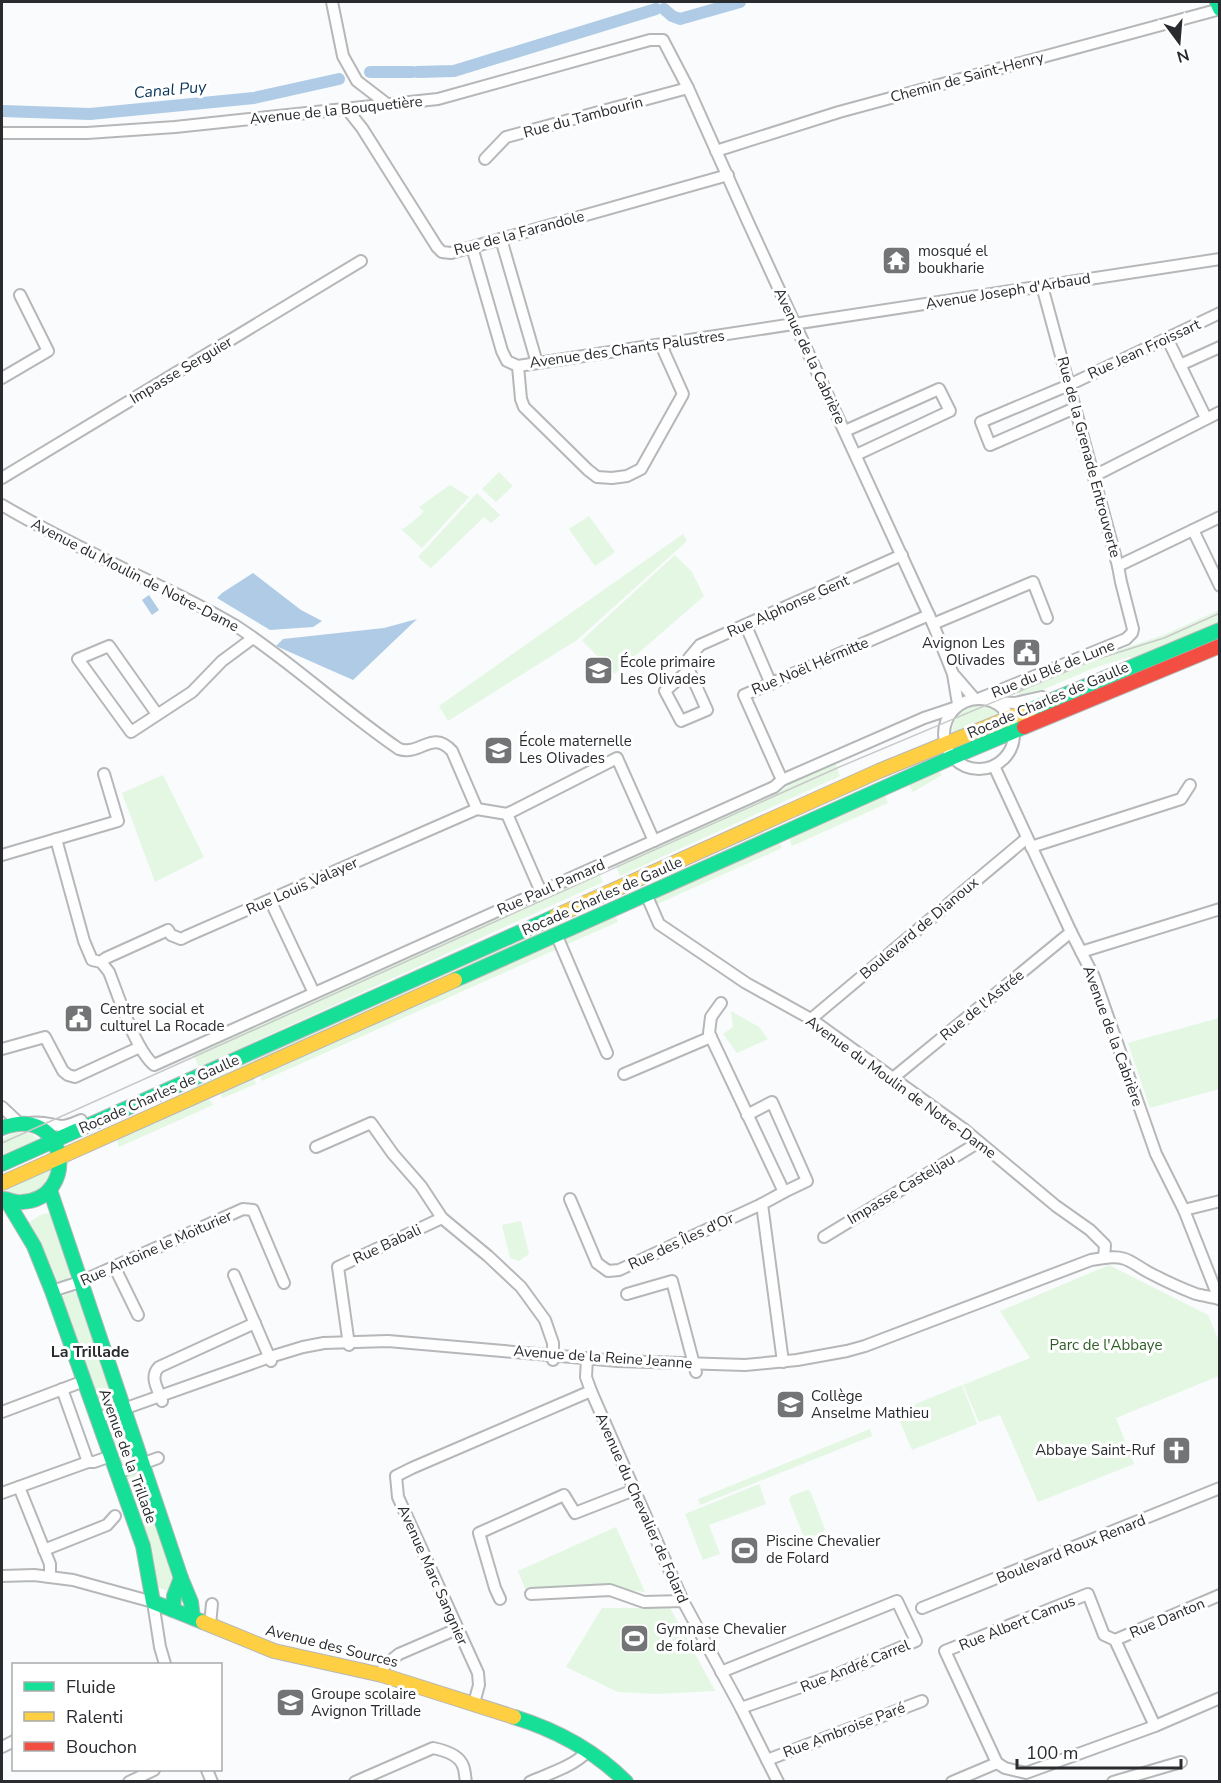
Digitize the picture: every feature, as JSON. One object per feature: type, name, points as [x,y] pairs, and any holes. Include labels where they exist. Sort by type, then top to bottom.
[{"type":"main road","points":[[1218,2],[1220,9]]},
{"type":"main road","name":"Rocade Charles de Gaulle","points":[[2,1164],[868,776],[1220,630]]},
{"type":"main road","name":"Rocade Charles de Gaulle","points":[[2,1183],[953,757],[1220,646]]},
{"type":"main road","points":[[2,1128],[23,1123],[42,1130],[54,1140],[60,1157],[58,1177],[50,1190],[34,1201],[25,1203],[4,1199]]},
{"type":"main road","name":"Avenue de la Trillade","points":[[50,1190],[181,1578],[194,1607],[193,1618]]},
{"type":"main road","name":"Avenue de la Trillade","points":[[4,1199],[34,1246],[52,1292],[143,1546],[153,1602]]},
{"type":"main road","points":[[172,1610],[174,1596],[181,1578]]},
{"type":"main road","name":"Avenue des Sources","points":[[153,1602],[274,1651],[382,1675],[474,1703],[555,1732],[612,1768],[626,1782]]},
{"type":"street","points":[[332,2],[344,56],[357,81],[387,104]]},
{"type":"street","name":"Chemin de Saint-Henry","points":[[716,151],[839,112],[1220,9]]},
{"type":"street","name":"Avenue de la Bouquetière","points":[[2,133],[87,133],[175,127],[438,99],[650,40],[663,40]]},
{"type":"street","name":"Avenue de la Cabrière","points":[[663,40],[688,88],[931,619],[953,674],[956,706]]},
{"type":"street","name":"Rue du Tambourin","points":[[485,159],[506,137],[688,88]]},
{"type":"street","name":"Rue de la Farandole","points":[[346,108],[362,128],[442,252],[451,253],[728,175]]},
{"type":"street","points":[[501,239],[537,363]]},
{"type":"street","name":"Avenue des Chants Palustres","points":[[472,247],[502,351],[507,361],[518,366],[796,324]]},
{"type":"street","name":"Avenue Joseph d'Arbaud","points":[[796,324],[1220,259]]},
{"type":"street","name":"Impasse Serguier","points":[[2,478],[361,261]]},
{"type":"street","name":"Rue de la Grenade Entrouverte","points":[[1042,286],[1133,629],[1126,639]]},
{"type":"street","points":[[2,378],[48,351],[20,295]]},
{"type":"street","name":"Rue Jean Froissart","points":[[1076,408],[990,445],[981,422],[1069,384],[1220,313]]},
{"type":"street","points":[[1167,339],[1206,418]]},
{"type":"street","points":[[518,366],[521,399],[524,407],[597,477],[627,476],[641,469],[682,394],[661,345]]},
{"type":"street","points":[[1180,365],[1220,347]]},
{"type":"street","points":[[845,431],[939,389],[950,411],[856,454]]},
{"type":"street","points":[[1094,476],[1220,412]]},
{"type":"street","name":"Avenue du Moulin de Notre-Dame","points":[[2,505],[43,529],[189,600],[253,638],[339,706],[399,749],[414,750],[437,741],[445,744],[452,751],[477,808]]},
{"type":"street","points":[[1118,566],[1220,517]]},
{"type":"street","points":[[1193,530],[1220,586]]},
{"type":"street","name":"Rue Alphonse Gent","points":[[689,670],[665,691],[681,721],[707,710],[689,670],[689,658],[700,645],[902,555]]},
{"type":"street","name":"Rue Noël Hérmitte","points":[[782,780],[744,695],[931,619],[1033,582],[1047,618]]},
{"type":"street","points":[[746,626],[771,684]]},
{"type":"street","points":[[158,714],[109,646],[78,659],[131,732],[192,692],[222,661],[253,638]]},
{"type":"street","name":"Rue du Blé de Lune","points":[[956,706],[1126,639]]},
{"type":"street","name":"Avenue de la Cabrière","points":[[953,674],[977,698]]},
{"type":"street","points":[[977,698],[996,702],[1025,702],[1060,691],[1083,688]]},
{"type":"street","points":[[956,706],[945,722],[944,736],[945,743],[953,757],[967,767],[997,771],[1009,756],[1014,732],[1010,717],[996,702]]},
{"type":"street","name":"Rue Paul Pamard","points":[[140,1047],[154,1065],[160,1064],[774,787],[782,780],[956,706]]},
{"type":"street","points":[[477,808],[507,814],[616,758],[654,841]]},
{"type":"street","name":"Avenue de la Cabrière","points":[[997,771],[1094,977],[1156,1154],[1184,1210],[1219,1299]]},
{"type":"street","points":[[2,855],[118,821],[104,774]]},
{"type":"street","points":[[1029,843],[1181,799],[1190,785]]},
{"type":"street","name":"Rue Louis Valayer","points":[[101,962],[168,930],[171,935],[181,939],[477,808]]},
{"type":"street","points":[[507,814],[541,892]]},
{"type":"street","points":[[2,1049],[45,1037],[63,1071],[75,1077],[140,1047],[109,972],[101,962],[92,960],[84,941],[56,839]]},
{"type":"street","name":"Boulevard de Dianoux","points":[[811,1019],[1029,843]]},
{"type":"street","name":"Avenue du Moulin de Notre-Dame","points":[[646,894],[659,924],[746,983],[811,1019],[979,1142],[1105,1245],[1104,1258]]},
{"type":"street","points":[[270,900],[314,993]]},
{"type":"street","points":[[1082,952],[1220,909]]},
{"type":"street","name":"Rue de l'Astrée","points":[[893,1078],[1071,932]]},
{"type":"street","points":[[556,934],[608,1053]]},
{"type":"street","points":[[721,1003],[711,1017],[709,1033],[784,1192]]},
{"type":"street","points":[[624,1074],[711,1037]]},
{"type":"street","points":[[2,1107],[23,1123],[38,1121],[61,1126],[70,1125],[104,1111],[147,1098]]},
{"type":"street","points":[[747,1114],[772,1102],[807,1181],[762,1204],[783,1362]]},
{"type":"street","points":[[316,1147],[371,1123],[393,1154],[421,1186],[442,1218],[521,1287],[545,1320],[553,1343],[553,1358]]},
{"type":"street","name":"Impasse Casteljau","points":[[824,1237],[979,1142]]},
{"type":"street","name":"Rue des Îles d'Or","points":[[570,1199],[597,1263],[608,1271],[619,1270],[762,1204]]},
{"type":"street","points":[[1184,1210],[1220,1202]]},
{"type":"street","name":"Rue Antoine le Moiturier","points":[[52,1292],[80,1282],[243,1209],[253,1210],[284,1282]]},
{"type":"street","name":"Rue Babali","points":[[349,1343],[338,1267],[442,1218]]},
{"type":"street","points":[[1104,1258],[1126,1259],[1147,1272],[1197,1294],[1219,1299]]},
{"type":"street","name":"Avenue de la Reine Jeanne","points":[[98,1418],[303,1347],[349,1343],[388,1341],[553,1358],[587,1358],[695,1368],[783,1362],[839,1353],[865,1346],[1091,1260],[1104,1258]]},
{"type":"street","points":[[114,1266],[138,1315]]},
{"type":"street","points":[[234,1275],[270,1359]]},
{"type":"street","points":[[627,1294],[672,1281],[695,1368]]},
{"type":"street","points":[[161,1398],[153,1376],[154,1371],[159,1367],[255,1323]]},
{"type":"street","name":"Avenue du Chevalier de Folard","points":[[587,1358],[586,1377],[591,1391],[683,1601],[778,1782]]},
{"type":"street","points":[[2,1412],[84,1381]]},
{"type":"street","points":[[62,1389],[88,1462]]},
{"type":"street","name":"Avenue Marc Sangnier","points":[[474,1703],[479,1684],[478,1673],[398,1497],[396,1476],[591,1391]]},
{"type":"street","points":[[2,1493],[111,1456]]},
{"type":"street","points":[[117,1473],[158,1458]]},
{"type":"street","points":[[19,1487],[50,1564],[50,1577]]},
{"type":"street","name":"Boulevard Roux Renard","points":[[922,1608],[1220,1488]]},
{"type":"street","points":[[500,1599],[479,1533],[564,1494],[575,1513],[634,1490]]},
{"type":"street","points":[[44,1550],[107,1526],[115,1516]]},
{"type":"street","name":"Avenue des Sources","points":[[2,1576],[50,1577],[98,1586],[153,1602]]},
{"type":"street","points":[[531,1594],[610,1590],[644,1602],[683,1601]]},
{"type":"street","name":"Rue Albert Camus","points":[[997,1762],[945,1651],[1088,1594],[1104,1635],[1115,1640]]},
{"type":"street","name":"Rue Danton","points":[[1115,1640],[1220,1595]]},
{"type":"street","name":"Rue André Carrel","points":[[721,1672],[897,1601],[916,1641],[838,1674],[741,1708]]},
{"type":"street","name":"Avenue de la Trillade","points":[[153,1602],[164,1663]]},
{"type":"street","points":[[210,1624],[212,1604]]},
{"type":"street","points":[[382,1675],[384,1666],[399,1654],[457,1629]]},
{"type":"street","points":[[1115,1640],[1155,1726]]},
{"type":"street","points":[[952,1782],[997,1762],[1005,1768],[1026,1773],[1155,1726],[1220,1698]]},
{"type":"street","name":"Rue Ambroise Paré","points":[[767,1760],[922,1701]]},
{"type":"street","points":[[355,1782],[433,1748],[457,1757],[463,1764],[466,1782]]},
{"type":"street","points":[[530,1782],[568,1766],[587,1752]]},
{"type":"street","points":[[1115,1781],[1182,1762]]},
{"type":"street","points":[[129,1782],[152,1771]]},
{"type":"green space","points":[[499,472],[513,486],[496,502],[482,489]]},
{"type":"green space","points":[[450,485],[469,497],[422,548],[401,529],[424,512],[419,507]]},
{"type":"green space","points":[[477,493],[500,515],[491,523],[484,517],[431,568],[418,557]]},
{"type":"green space","points":[[589,516],[615,552],[595,566],[569,529]]},
{"type":"green space","points":[[683,534],[687,541],[577,640],[448,721],[439,706]]},
{"type":"green space","points":[[675,555],[692,572],[704,596],[614,674],[582,640]]},
{"type":"green space","points":[[1219,610],[1219,624],[1137,659],[1129,657],[1094,668],[1021,699],[1017,689],[1091,659],[1164,635]]},
{"type":"green space","points":[[981,704],[1000,714],[952,734],[954,722],[960,713],[969,707]]},
{"type":"green space","points":[[835,762],[840,776],[620,876],[615,865],[783,789],[792,782]]},
{"type":"green space","points":[[939,771],[942,775],[913,792],[909,785]]},
{"type":"green space","points":[[163,775],[204,857],[155,882],[122,793]]},
{"type":"green space","points":[[885,795],[888,803],[792,846],[791,837]]},
{"type":"green space","points":[[779,841],[782,848],[653,906],[653,898]]},
{"type":"green space","points":[[598,872],[603,882],[199,1067],[193,1054]]},
{"type":"green space","points":[[615,915],[618,922],[565,945],[567,937]]},
{"type":"green space","points":[[561,921],[564,924],[191,1091],[190,1087]]},
{"type":"green space","points":[[550,944],[557,949],[262,1081],[259,1074]]},
{"type":"green space","points":[[731,1011],[759,1027],[768,1039],[737,1053],[723,1034],[733,1027]]},
{"type":"green space","points":[[1219,1018],[1219,1089],[1150,1108],[1128,1043]]},
{"type":"green space","points":[[253,1077],[256,1084],[223,1098],[221,1096],[222,1092]]},
{"type":"green space","points":[[207,1099],[213,1105],[119,1147],[116,1138]]},
{"type":"green space","points":[[18,1132],[32,1134],[38,1140],[2,1156],[2,1140]]},
{"type":"green space","points":[[49,1168],[52,1174],[43,1186],[33,1193],[21,1196],[7,1193],[6,1187]]},
{"type":"green space","points":[[54,1212],[70,1271],[70,1277],[61,1283],[56,1283],[27,1224],[40,1215]]},
{"type":"green space","points":[[521,1221],[529,1254],[519,1261],[510,1258],[502,1225]]},
{"type":"green space","name":"Parc de l'Abbaye","points":[[1109,1265],[1208,1315],[1219,1341],[1219,1376],[1116,1418],[1134,1464],[1038,1502],[1000,1415],[979,1422],[963,1385],[1030,1358],[1000,1311]]},
{"type":"green space","points":[[73,1292],[79,1295],[115,1396],[114,1403],[99,1405],[60,1301],[64,1295]]},
{"type":"green space","points":[[962,1385],[977,1424],[912,1450],[896,1412]]},
{"type":"green space","points":[[870,1429],[872,1436],[700,1505],[698,1499]]},
{"type":"green space","points":[[125,1430],[135,1457],[129,1464],[119,1462],[109,1438],[111,1434]]},
{"type":"green space","points":[[139,1472],[173,1574],[172,1586],[168,1591],[156,1585],[126,1478],[128,1473]]},
{"type":"green space","points":[[759,1484],[766,1504],[709,1525],[720,1554],[703,1560],[685,1514]]},
{"type":"green space","points":[[810,1491],[825,1529],[807,1539],[804,1537],[789,1500],[791,1496]]},
{"type":"green space","points":[[616,1527],[645,1592],[610,1588],[526,1591],[518,1571]]},
{"type":"green space","name":"Gymnase Chevalier de folard","points":[[602,1608],[670,1608],[715,1691],[656,1694],[618,1692],[566,1667]]},
{"type":"water","points":[[253,573],[301,610],[322,621],[313,627],[270,630],[217,598]]},
{"type":"water","points":[[149,595],[159,610],[152,615],[142,600]]},
{"type":"water","points":[[417,619],[353,680],[276,646],[283,639],[384,628]]},
{"type":"waterway","name":"Canal Puy","points":[[664,9],[680,19],[740,2]]},
{"type":"waterway","name":"Canal Puy","points":[[417,72],[454,71],[656,9]]},
{"type":"waterway","name":"Canal Puy","points":[[370,72],[412,72]]},
{"type":"waterway","name":"Canal Puy","points":[[2,111],[90,114],[254,98],[339,79]]},
{"type":"tram line","points":[[2,1143],[837,768],[1091,661],[1164,638],[1220,613]]},
{"type":"traffic: fast","points":[[1217,2],[1220,9]]},
{"type":"traffic: fast","points":[[1031,709],[1220,630]]},
{"type":"traffic: fast","points":[[455,980],[1024,727]]},
{"type":"traffic: fast","points":[[2,1164],[556,916]]},
{"type":"traffic: fast","points":[[2,1128],[24,1124],[41,1129],[53,1140],[59,1154],[59,1171],[53,1186],[40,1197],[20,1202],[4,1199]]},
{"type":"traffic: fast","points":[[50,1190],[191,1602],[193,1618]]},
{"type":"traffic: fast","points":[[7,1201],[34,1246],[52,1291],[143,1546],[153,1602],[203,1622]]},
{"type":"traffic: fast","points":[[173,1610],[174,1596],[181,1578]]},
{"type":"traffic: fast","points":[[514,1717],[545,1728],[588,1751],[626,1782]]},
{"type":"traffic: slow","points":[[556,916],[879,771],[1031,709]]},
{"type":"traffic: slow","points":[[2,1183],[455,980]]},
{"type":"traffic: slow","points":[[203,1622],[274,1651],[382,1675],[514,1717]]},
{"type":"traffic: jam","points":[[1024,727],[1220,646]]},
{"type":"place","name":"mosqué el boukharie","points":[[897,260]]},
{"type":"place","name":"Avignon Les Olivades","points":[[1026,652]]},
{"type":"place","name":"École primaire Les Olivades","points":[[599,671]]},
{"type":"place","name":"École maternelle Les Olivades","points":[[498,750]]},
{"type":"place","name":"Centre social et culturel La Rocade","points":[[79,1018]]},
{"type":"place","name":"Collège Anselme Mathieu","points":[[790,1405]]},
{"type":"place","name":"Abbaye Saint-Ruf","points":[[1176,1450]]},
{"type":"place","name":"Piscine Chevalier de Folard","points":[[745,1550]]},
{"type":"place","name":"Gymnase Chevalier de folard","points":[[635,1638]]},
{"type":"place","name":"Groupe scolaire Avignon Trillade","points":[[290,1703]]},
{"type":"district","name":"La Trillade","points":[[90,1352]]}]
